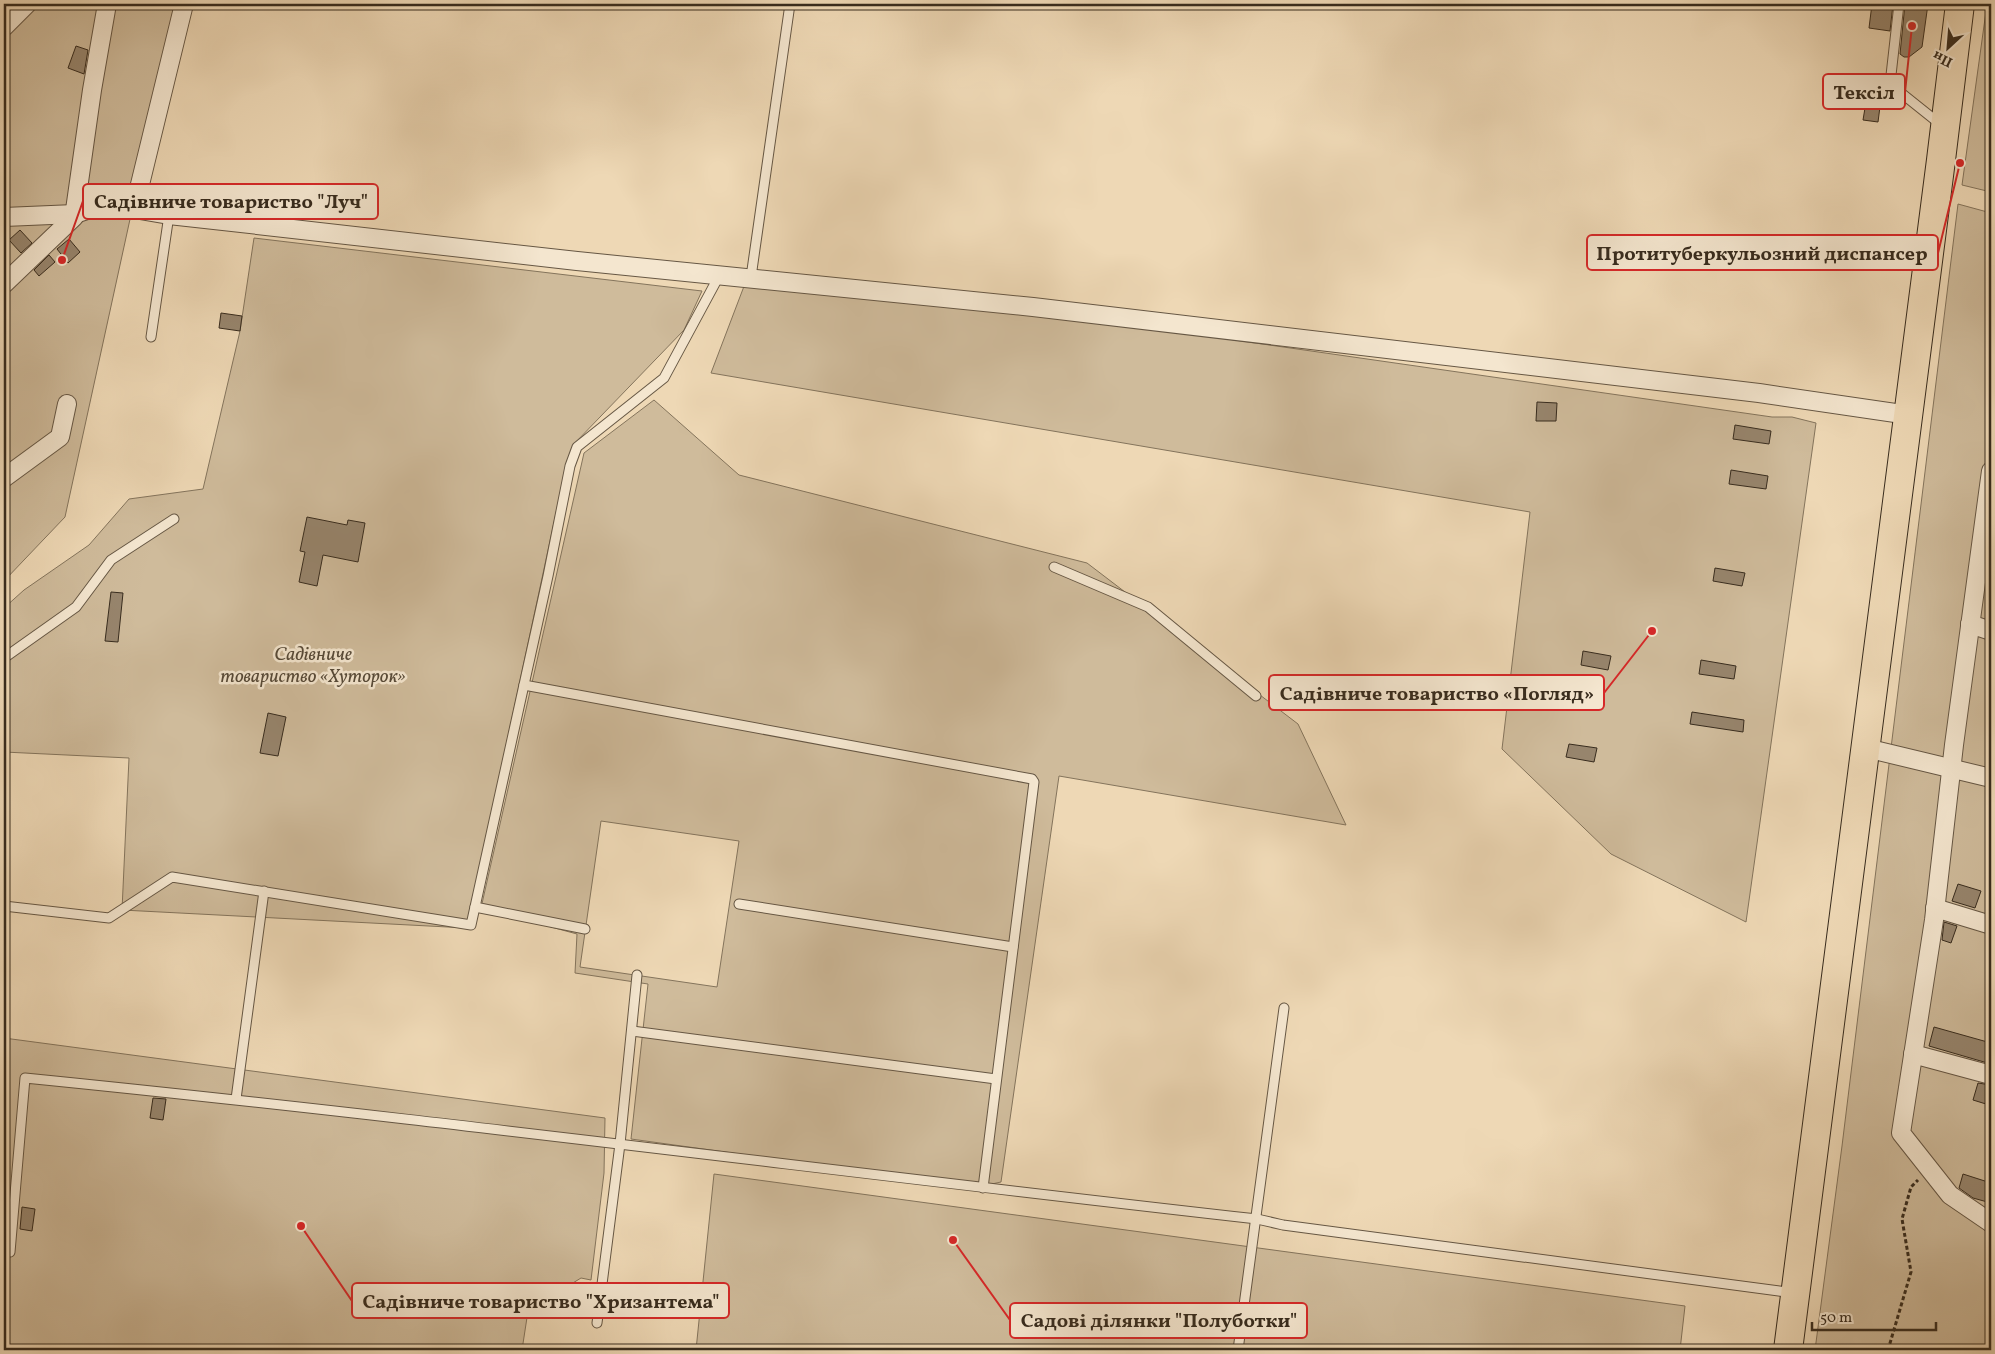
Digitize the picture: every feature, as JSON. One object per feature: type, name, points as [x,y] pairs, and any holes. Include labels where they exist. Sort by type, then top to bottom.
[{"type":"main road","points":[[1788,1350],[1909,415],[1960,4]]},
{"type":"street","points":[[4,28],[27,4]]},
{"type":"street","points":[[4,284],[74,217],[92,90],[108,4]]},
{"type":"street","points":[[134,209],[184,4]]},
{"type":"street","points":[[4,217],[75,214],[96,207],[134,209],[169,215],[718,276],[751,277],[1033,307],[1759,393],[1909,415]]},
{"type":"street","points":[[4,478],[60,437],[67,404]]},
{"type":"street","points":[[1991,471],[1935,908],[1901,1133],[1950,1194],[1991,1223]]},
{"type":"street","points":[[1970,624],[1991,631]]},
{"type":"street","points":[[1866,748],[1952,767],[1991,778]]},
{"type":"street","points":[[1935,908],[1991,925]]},
{"type":"street","points":[[1913,1054],[1991,1076]]},
{"type":"lane","points":[[751,277],[790,4]]},
{"type":"lane","points":[[1899,4],[1890,84],[1945,128]]},
{"type":"lane","points":[[151,337],[169,215]]},
{"type":"lane","points":[[4,906],[109,918],[172,877],[471,924],[548,576],[570,466],[577,447],[664,378],[718,276]]},
{"type":"lane","points":[[4,658],[76,607],[111,560],[174,519]]},
{"type":"lane","points":[[1054,567],[1148,607],[1256,696]]},
{"type":"lane","points":[[524,685],[1032,779],[1034,782],[983,1188]]},
{"type":"lane","points":[[236,1099],[264,892]]},
{"type":"lane","points":[[740,904],[1013,947]]},
{"type":"lane","points":[[475,907],[585,929]]},
{"type":"lane","points":[[597,1324],[620,1144],[637,975]]},
{"type":"lane","points":[[1238,1350],[1284,1008]]},
{"type":"lane","points":[[632,1031],[996,1079]]},
{"type":"lane","points":[[4,1251],[10,1252],[25,1078],[236,1099],[1256,1219],[1293,1226],[1795,1293]]},
{"type":"path","points":[[1888,1350],[1911,1272],[1902,1219],[1911,1187],[1929,1169]]},
{"type":"green space","points":[[4,4],[177,4],[65,517],[4,581]]},
{"type":"green space","points":[[1987,4],[1991,4],[1991,192],[1962,185]]},
{"type":"green space","points":[[1958,204],[1991,213],[1991,1350],[1815,1350],[1842,1146]]},
{"type":"green space","name":"Садівниче товариство «Хуторок»","points":[[254,238],[702,291],[684,330],[573,445],[562,485],[467,928],[122,910],[129,758],[4,752],[4,608],[24,590],[89,545],[129,499],[203,489],[240,331]]},
{"type":"green space","points":[[746,281],[990,305],[1772,417],[1792,417],[1816,423],[1746,922],[1611,854],[1502,749],[1530,512],[711,373]]},
{"type":"green space","points":[[654,400],[739,475],[1087,563],[1298,724],[1346,825],[1059,776],[1001,1182],[978,1187],[631,1139],[648,984],[575,973],[577,934],[481,908],[584,453]],"holes":[[[601,821],[739,841],[717,987],[580,967]]]},
{"type":"green space","points":[[4,1038],[605,1118],[604,1173],[591,1280],[581,1278],[550,1297],[530,1298],[522,1350],[4,1350]]},
{"type":"green space","points":[[714,1174],[1685,1306],[1680,1350],[696,1350]]},
{"type":"building","points":[[1872,4],[1893,4],[1890,31],[1869,28]]},
{"type":"building","points":[[1905,4],[1928,4],[1922,47],[1909,57],[1904,57],[1900,54]]},
{"type":"building","points":[[76,46],[88,50],[84,74],[68,68]]},
{"type":"building","points":[[1870,74],[1884,76],[1878,122],[1863,120],[1866,102],[1857,100],[1859,87],[1868,88]]},
{"type":"building","points":[[20,230],[32,243],[21,253],[9,240]]},
{"type":"building","points":[[69,239],[80,252],[68,263],[57,249]]},
{"type":"building","points":[[49,255],[55,262],[39,276],[34,270]]},
{"type":"building","points":[[221,313],[242,316],[240,331],[219,328]]},
{"type":"building","points":[[1537,402],[1557,403],[1556,421],[1536,421]]},
{"type":"building","points":[[1735,425],[1771,431],[1769,444],[1733,439]]},
{"type":"building","points":[[1731,470],[1768,476],[1766,489],[1729,484]]},
{"type":"building","points":[[307,517],[347,525],[348,520],[365,523],[358,562],[323,555],[317,586],[299,582],[305,552],[300,551]]},
{"type":"building","points":[[1715,568],[1745,573],[1742,586],[1713,581]]},
{"type":"building","points":[[111,592],[123,593],[118,642],[105,641]]},
{"type":"building","points":[[1583,651],[1611,656],[1608,670],[1581,665]]},
{"type":"building","points":[[1701,660],[1736,666],[1734,679],[1699,674]]},
{"type":"building","points":[[1692,712],[1744,720],[1743,732],[1690,724]]},
{"type":"building","points":[[268,713],[286,717],[278,756],[260,753]]},
{"type":"building","points":[[1569,744],[1597,748],[1594,762],[1566,757]]},
{"type":"building","points":[[1958,884],[1981,891],[1975,908],[1952,901]]},
{"type":"building","points":[[1944,922],[1957,926],[1951,943],[1942,940]]},
{"type":"building","points":[[1934,1027],[1991,1043],[1991,1064],[1929,1046]]},
{"type":"building","points":[[1978,1083],[1991,1085],[1986,1104],[1973,1100]]},
{"type":"building","points":[[153,1098],[166,1099],[163,1120],[150,1118]]},
{"type":"building","points":[[1963,1174],[1991,1183],[1991,1203],[1973,1198],[1959,1188]]},
{"type":"building","points":[[22,1207],[35,1209],[32,1231],[20,1229]]},
{"type":"place","name":"Тексіл","points":[[1912,26]]},
{"type":"place","name":"Протитуберкульозний диспансер","points":[[1960,163]]},
{"type":"place","name":"Садівниче товариство \"Луч\"","points":[[62,260]]},
{"type":"place","name":"Садівниче товариство «Погляд»","points":[[1652,631]]},
{"type":"place","name":"Садівниче товариство \"Хризантема\"","points":[[301,1226]]},
{"type":"place","name":"Садові ділянки \"Полуботки\"","points":[[953,1240]]}]
